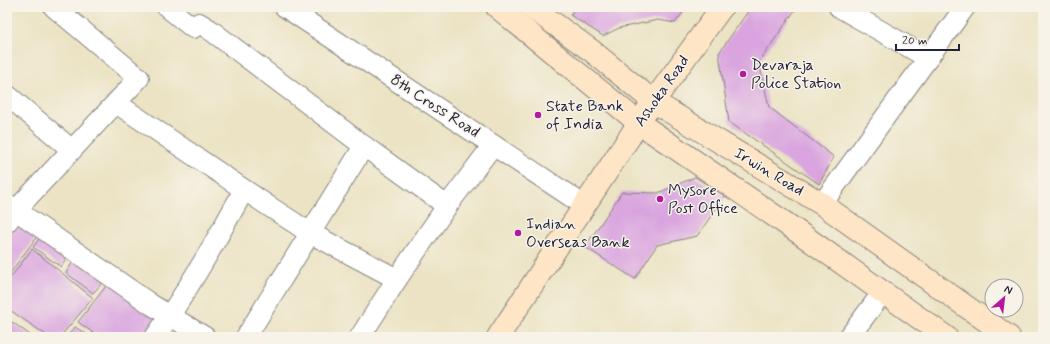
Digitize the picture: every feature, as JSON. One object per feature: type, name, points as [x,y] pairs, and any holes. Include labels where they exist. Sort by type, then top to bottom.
[{"type":"main road","points":[[496,7],[524,15]]},
{"type":"main road","name":"Ashoka Road","points":[[498,337],[639,123],[722,7]]},
{"type":"main road","name":"Irwin Road","points":[[524,15],[592,51],[654,102],[822,204],[1009,337]]},
{"type":"main road","name":"Irwin Road","points":[[524,15],[639,123],[801,234],[946,337]]},
{"type":"street","points":[[54,7],[139,78],[72,150],[10,212],[170,316],[205,337]]},
{"type":"street","points":[[167,7],[193,28],[200,23],[209,29],[364,146],[447,206]]},
{"type":"street","name":"8th Cross Road","points":[[285,7],[585,206]]},
{"type":"street","points":[[839,7],[928,58]]},
{"type":"street","points":[[822,204],[965,7]]},
{"type":"street","points":[[7,95],[72,150]]},
{"type":"street","points":[[116,103],[244,190],[310,232],[397,280]]},
{"type":"street","points":[[360,337],[447,206],[494,145]]},
{"type":"street","points":[[246,337],[364,146]]},
{"type":"street","points":[[155,337],[170,316],[244,190]]},
{"type":"street","points":[[849,337],[883,292]]},
{"type":"building","points":[[576,7],[687,7],[675,23],[658,20],[619,28],[603,36],[570,15]]},
{"type":"building","points":[[751,7],[797,7],[759,62],[769,107],[834,157],[819,184],[729,122],[719,53]]},
{"type":"building","points":[[695,177],[725,196],[697,236],[657,245],[635,279],[585,247],[622,192],[658,193]]},
{"type":"building","points":[[18,217],[41,231],[7,277],[7,231]]},
{"type":"building","points":[[43,234],[70,251],[61,267],[33,247]]},
{"type":"building","points":[[32,249],[93,298],[60,337],[49,337],[7,308],[7,282]]},
{"type":"building","points":[[76,257],[106,279],[93,293],[66,273]]},
{"type":"building","points":[[110,281],[164,316],[149,337],[99,337],[78,322]]},
{"type":"building","points":[[12,322],[33,337],[7,337],[7,328]]},
{"type":"building","points":[[75,327],[91,337],[67,337]]},
{"type":"place","name":"Devaraja Police Station","points":[[743,74]]},
{"type":"place","name":"State Bank of India","points":[[538,115]]},
{"type":"place","name":"Mysore Post Office","points":[[660,199]]},
{"type":"place","name":"Indian Overseas Bank","points":[[518,233]]}]
